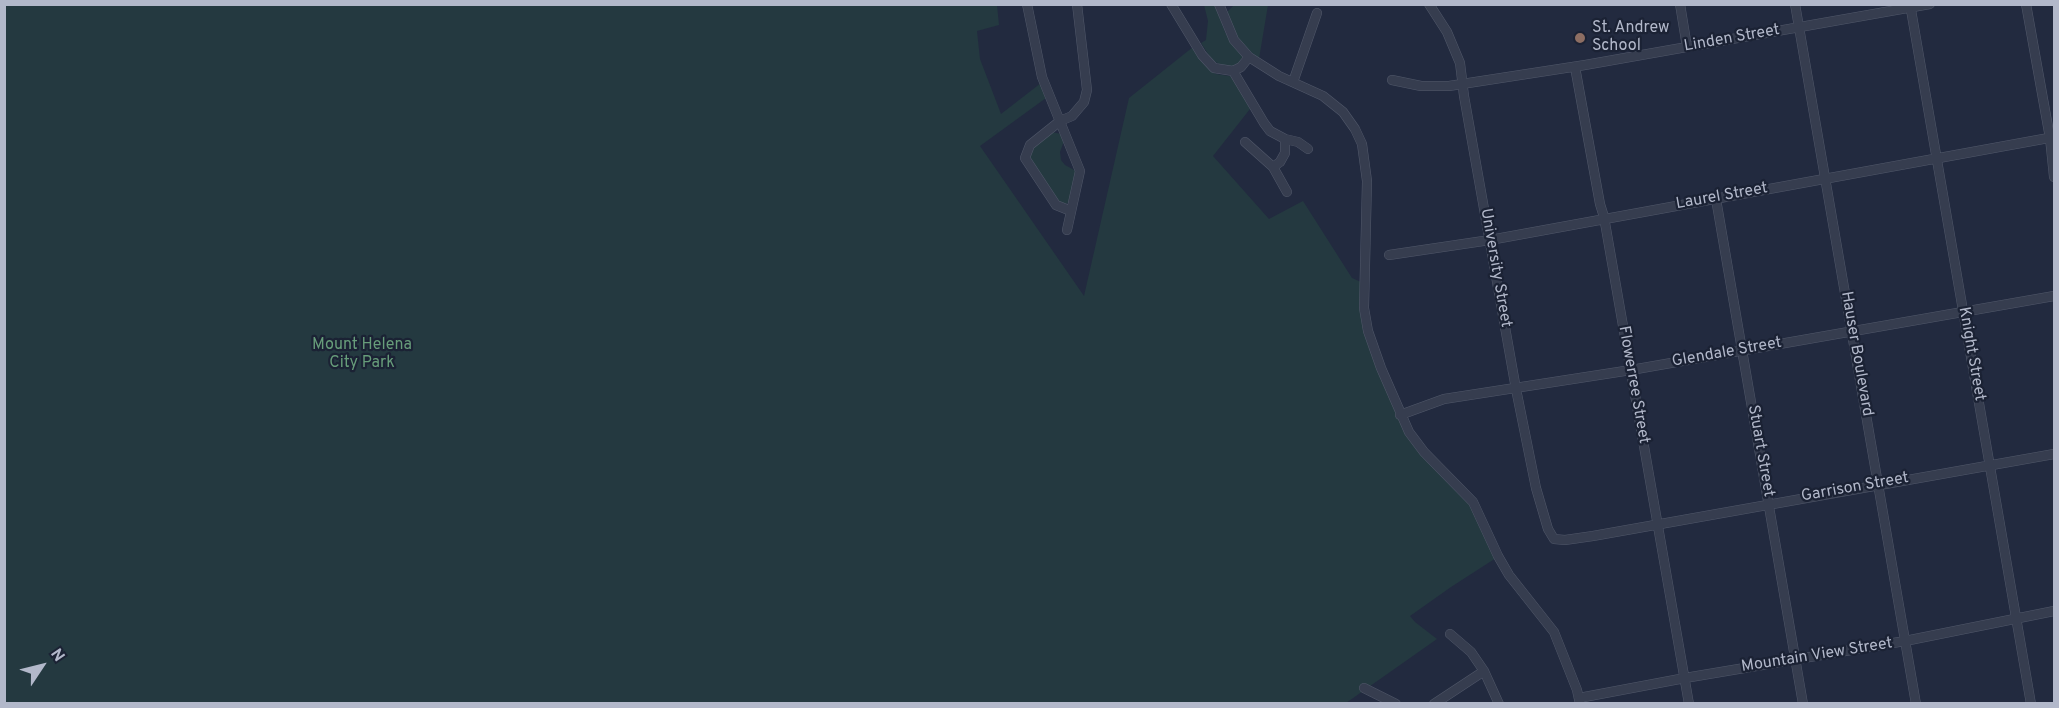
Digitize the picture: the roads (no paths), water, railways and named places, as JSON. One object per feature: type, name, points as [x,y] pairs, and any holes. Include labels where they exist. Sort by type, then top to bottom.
[{"type":"street","points":[[1027,4],[1042,76],[1080,171],[1067,230]]},
{"type":"street","points":[[1071,212],[1056,205],[1025,158],[1030,145],[1060,121],[1072,116],[1084,102],[1087,90],[1077,4]]},
{"type":"street","points":[[1172,4],[1208,63],[1219,70],[1233,71],[1241,67],[1249,57]]},
{"type":"street","points":[[1219,4],[1234,39],[1249,57],[1334,104],[1348,118],[1362,144],[1367,181],[1364,308],[1368,331],[1400,414],[1406,427],[1424,452],[1473,502],[1509,575],[1554,632],[1580,700]]},
{"type":"street","name":"University Street","points":[[1430,4],[1448,32],[1460,63],[1516,389],[1536,488],[1551,537]]},
{"type":"street","points":[[1680,4],[1687,47]]},
{"type":"street","name":"Hauser Boulevard","points":[[1795,4],[1916,704]]},
{"type":"street","name":"Linden Street","points":[[1392,80],[1421,86],[1462,84],[1575,67],[1930,4]]},
{"type":"street","points":[[2026,4],[2052,137],[2055,177]]},
{"type":"street","name":"Knight Street","points":[[1910,6],[2031,704]]},
{"type":"street","points":[[1293,82],[1317,13]]},
{"type":"street","name":"Flowerree Street","points":[[1575,67],[1604,218],[1689,704]]},
{"type":"street","points":[[1233,71],[1270,131],[1285,139],[1298,142],[1308,149]]},
{"type":"street","name":"Laurel Street","points":[[1389,255],[1490,240],[2052,137]]},
{"type":"street","points":[[1273,167],[1285,153],[1285,139]]},
{"type":"street","points":[[1245,142],[1273,167],[1287,192]]},
{"type":"street","name":"Stuart Street","points":[[1716,198],[1803,704]]},
{"type":"street","name":"Glendale Street","points":[[1400,414],[1444,399],[1631,370],[2055,296]]},
{"type":"street","name":"Garrison Street","points":[[1551,537],[1558,541],[1565,540],[2055,454]]},
{"type":"street","name":"Mountain View Street","points":[[1580,700],[1685,678],[1905,642],[2017,617],[2055,611]]},
{"type":"street","points":[[1450,634],[1471,652],[1484,671],[1499,704]]},
{"type":"street","points":[[1434,704],[1484,671]]},
{"type":"street","points":[[1364,688],[1396,704]]},
{"type":"place","name":"St. Andrew School","points":[[1580,38]]},
{"type":"park label","name":"Mount Helena City Park","points":[[362,355]]}]
